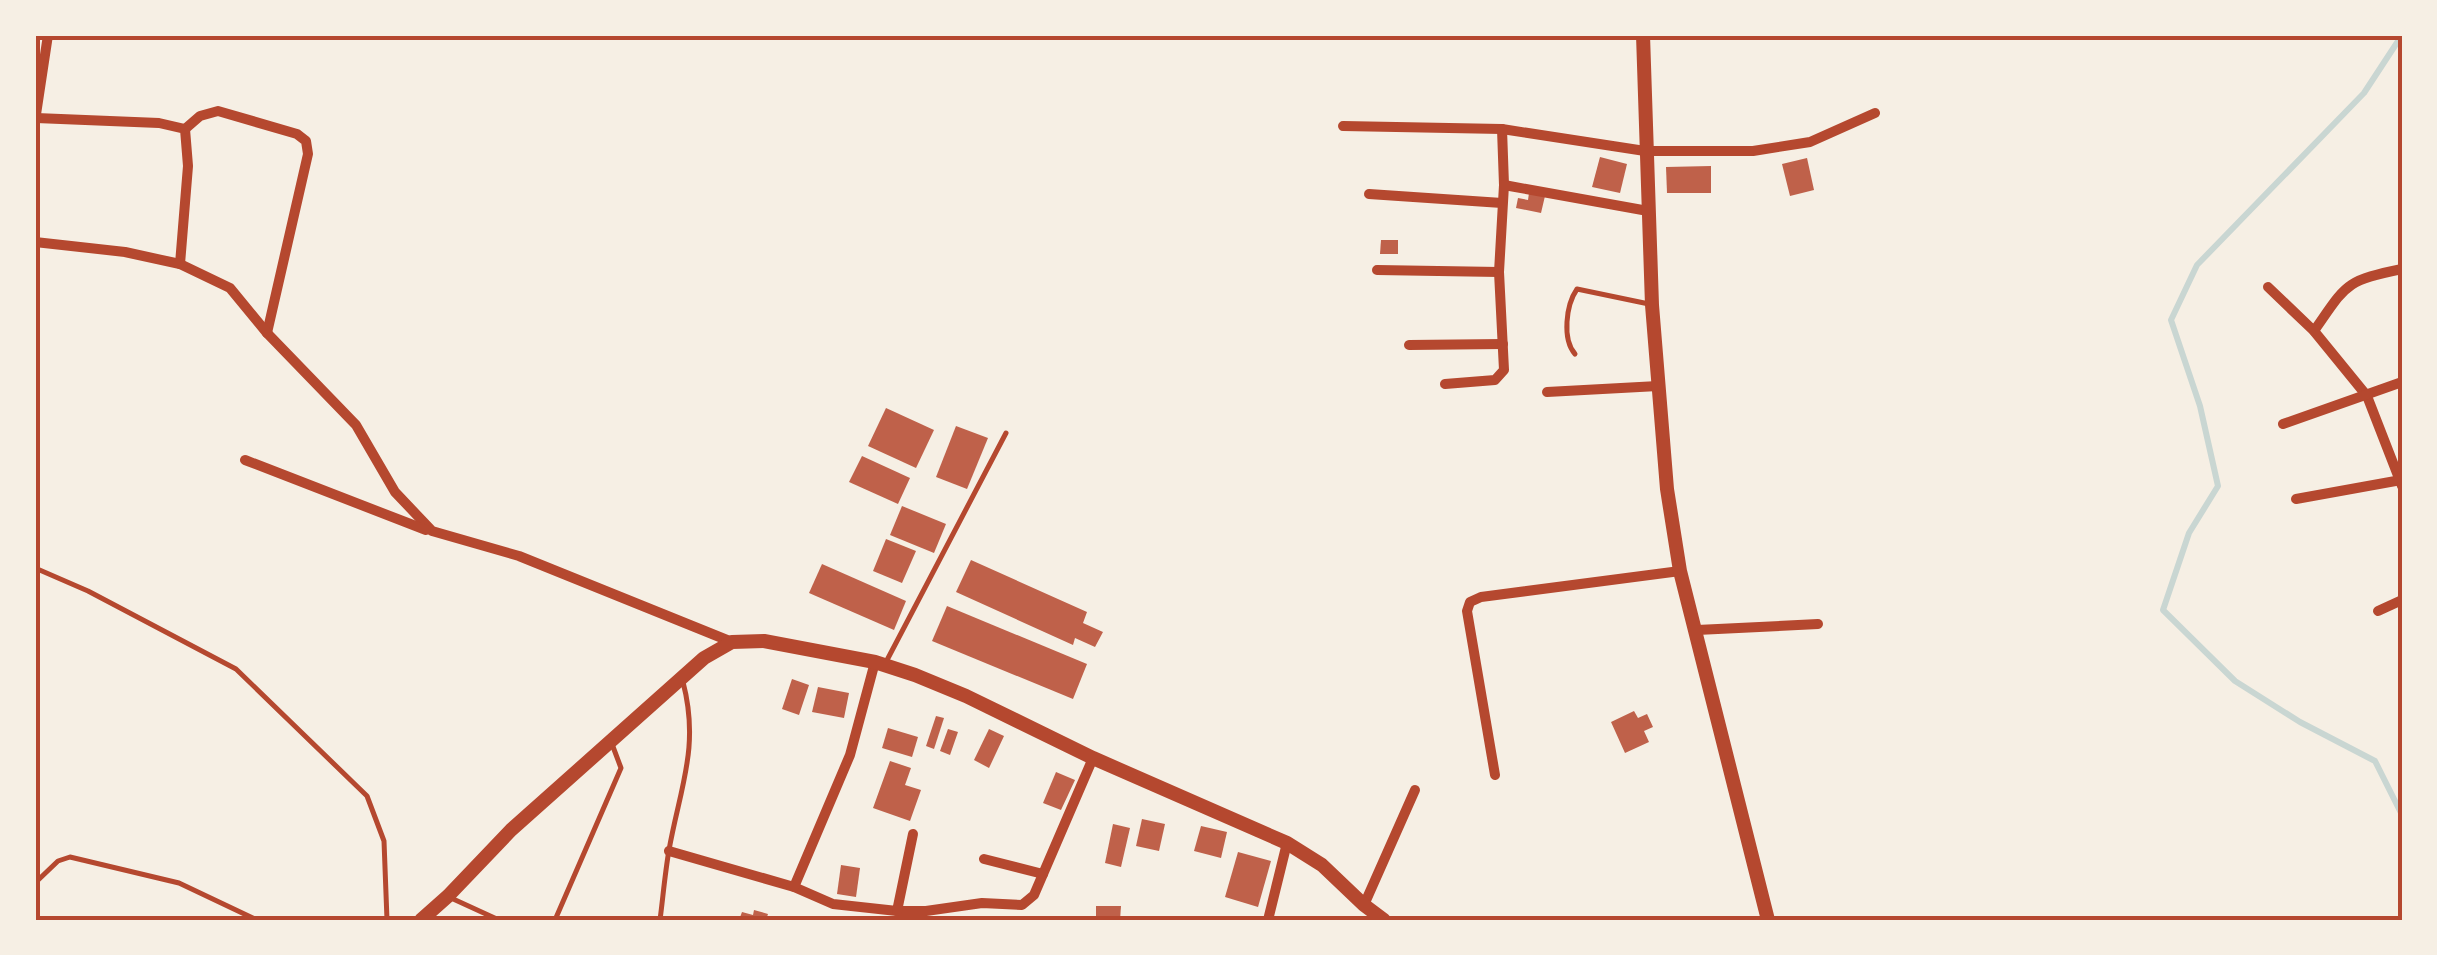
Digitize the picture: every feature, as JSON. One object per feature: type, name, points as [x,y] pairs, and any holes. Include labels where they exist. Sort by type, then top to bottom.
[{"type":"street","points":[[48,35],[35,120],[159,123],[185,128],[200,116],[218,111],[296,134],[306,141],[308,154],[267,333]]},
{"type":"street","points":[[1642,35],[1652,305],[1667,490],[1680,571],[1768,920]]},
{"type":"street","points":[[1343,126],[1502,129],[1645,151],[1784,148],[1810,142],[1875,113]]},
{"type":"street","points":[[180,264],[188,166],[185,128]]},
{"type":"street","points":[[1445,384],[1501,377],[1502,129]]},
{"type":"street","points":[[1504,186],[1648,211]]},
{"type":"street","points":[[1370,194],[1502,203]]},
{"type":"street","points":[[35,242],[125,252],[180,264],[230,288],[267,333],[356,425],[395,492],[432,532]]},
{"type":"street","points":[[2314,331],[2354,280],[2402,268]]},
{"type":"street","points":[[1377,270],[1499,272]]},
{"type":"street","points":[[2268,287],[2314,331],[2366,396],[2401,482],[2296,499]]},
{"type":"street","points":[[1409,345],[1504,344]]},
{"type":"street","points":[[2283,424],[2402,382]]},
{"type":"street","points":[[1547,392],[1658,386]]},
{"type":"street","points":[[245,460],[432,532],[519,556],[732,642],[764,642],[880,664],[966,696],[1093,758],[1287,843],[1322,865],[1384,920]]},
{"type":"street","points":[[1495,774],[1467,611],[1470,602],[1481,597],[1680,571]]},
{"type":"street","points":[[2378,611],[2402,600]]},
{"type":"street","points":[[1697,630],[1818,624]]},
{"type":"street","points":[[421,920],[510,830],[704,658],[732,642]]},
{"type":"street","points":[[794,887],[850,755],[880,664]]},
{"type":"street","points":[[669,851],[794,887],[833,904],[925,916],[982,903],[1022,905],[1031,900],[1044,874],[1093,758]]},
{"type":"street","points":[[1364,906],[1415,790]]},
{"type":"street","points":[[897,911],[913,834]]},
{"type":"street","points":[[1268,920],[1287,843]]},
{"type":"street","points":[[984,859],[1044,874]]},
{"type":"lane","points":[[1575,354],[1570,348],[1568,314],[1577,289],[1652,305]]},
{"type":"lane","points":[[880,664],[1006,433]]},
{"type":"lane","points":[[35,568],[88,591],[236,669],[368,796],[384,842],[387,920]]},
{"type":"lane","points":[[660,920],[669,851],[691,749],[691,712],[682,678]]},
{"type":"lane","points":[[555,920],[621,768],[611,741]]},
{"type":"lane","points":[[35,883],[58,860],[70,857],[179,883],[256,920]]},
{"type":"lane","points":[[448,896],[499,920]]},
{"type":"building","points":[[1600,157],[1627,164],[1620,193],[1592,187]]},
{"type":"building","points":[[1807,158],[1814,190],[1790,196],[1782,164]]},
{"type":"building","points":[[1711,166],[1711,193],[1667,193],[1666,167]]},
{"type":"building","points":[[1529,193],[1545,196],[1541,213],[1516,208],[1518,198],[1528,200]]},
{"type":"building","points":[[1381,240],[1398,240],[1398,254],[1380,254]]},
{"type":"building","points":[[886,408],[934,430],[916,468],[868,446]]},
{"type":"building","points":[[956,426],[988,438],[967,489],[936,477]]},
{"type":"building","points":[[862,456],[910,478],[898,504],[849,482]]},
{"type":"building","points":[[902,506],[946,524],[934,553],[890,535]]},
{"type":"building","points":[[886,539],[916,551],[902,583],[873,571]]},
{"type":"building","points":[[971,560],[1087,612],[1083,623],[1103,632],[1095,647],[1075,638],[1073,645],[956,592]]},
{"type":"building","points":[[822,564],[906,601],[894,630],[809,593]]},
{"type":"building","points":[[947,606],[1087,664],[1073,699],[932,641]]},
{"type":"building","points":[[792,679],[809,685],[799,715],[782,709]]},
{"type":"building","points":[[818,687],[849,693],[844,718],[812,712]]},
{"type":"building","points":[[1634,711],[1638,718],[1647,714],[1653,727],[1644,731],[1649,742],[1625,753],[1611,722]]},
{"type":"building","points":[[936,716],[944,718],[934,749],[926,746]]},
{"type":"building","points":[[888,728],[918,737],[912,757],[882,748]]},
{"type":"building","points":[[948,729],[958,732],[950,755],[940,751]]},
{"type":"building","points":[[989,729],[1004,736],[989,768],[974,760]]},
{"type":"building","points":[[890,761],[911,768],[905,785],[921,790],[910,821],[873,808]]},
{"type":"building","points":[[1056,772],[1075,780],[1061,810],[1043,803]]},
{"type":"building","points":[[1142,819],[1165,824],[1159,851],[1136,846]]},
{"type":"building","points":[[1113,824],[1130,828],[1121,867],[1105,863]]},
{"type":"building","points":[[1201,826],[1227,832],[1221,858],[1194,851]]},
{"type":"building","points":[[1238,852],[1271,861],[1258,907],[1225,897]]},
{"type":"building","points":[[841,865],[860,868],[856,897],[837,894]]},
{"type":"building","points":[[1096,906],[1121,906],[1120,920],[1096,920]]},
{"type":"building","points":[[754,910],[768,914],[766,920],[739,920],[742,912],[753,915]]},
{"type":"waterway","points":[[2402,35],[2364,93],[2197,265],[2171,320],[2200,406],[2218,486],[2189,533],[2163,610],[2235,681],[2300,722],[2375,761],[2402,815]]}]
